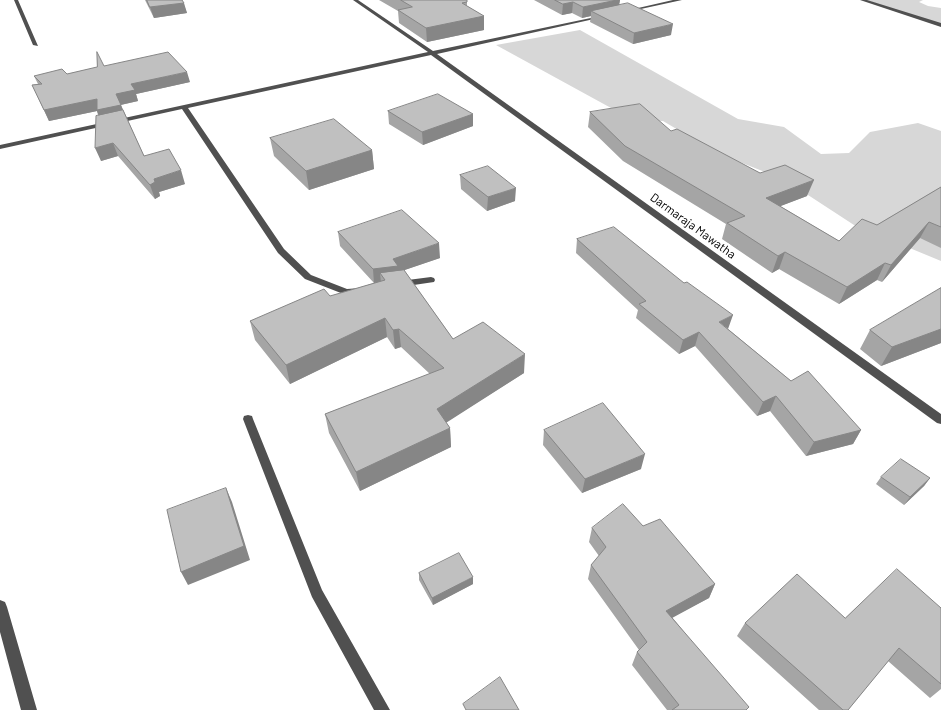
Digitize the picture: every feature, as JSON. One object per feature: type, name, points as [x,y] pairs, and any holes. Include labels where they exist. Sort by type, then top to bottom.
[{"type":"street","points":[[16,0],[36,45]]},
{"type":"street","name":"Darmaraja Mawatha","points":[[355,0],[431,52],[941,420]]},
{"type":"street","points":[[620,12],[680,0]]},
{"type":"street","points":[[862,0],[941,26]]},
{"type":"street","points":[[0,147],[610,14]]},
{"type":"street","points":[[184,107],[281,251],[308,277],[346,292],[365,289]]},
{"type":"street","points":[[393,285],[431,280]]},
{"type":"street","points":[[248,419],[317,593],[382,710]]},
{"type":"street","points":[[0,607],[29,710]]},
{"type":"shaded area","points":[[866,0],[923,0],[919,2],[941,8],[941,25]]},
{"type":"shaded area","points":[[580,30],[738,119],[784,127],[821,154],[849,153],[870,132],[918,123],[941,131],[941,261],[854,225],[785,180],[717,153],[663,121],[647,121],[622,114],[496,45]]},
{"type":"building","points":[[147,0],[182,0],[184,3],[150,7]]},
{"type":"building","points":[[401,0],[467,0],[467,2],[462,3],[484,16],[426,28],[398,10],[412,7]]},
{"type":"building","points":[[555,0],[617,0],[583,7],[573,2],[563,4]]},
{"type":"building","points":[[628,3],[673,24],[634,33],[591,11]]},
{"type":"building","points":[[97,52],[104,66],[168,52],[187,72],[131,84],[135,90],[116,94],[121,105],[97,110],[97,99],[44,110],[32,85],[42,84],[34,76],[62,69],[67,74],[97,67]]},
{"type":"building","points":[[438,94],[473,114],[422,132],[388,111]]},
{"type":"building","points":[[640,104],[671,131],[677,129],[760,173],[785,165],[814,180],[766,198],[839,241],[862,219],[877,225],[941,187],[941,227],[929,222],[891,265],[885,263],[847,287],[785,252],[778,256],[727,223],[745,216],[625,146],[590,112]]},
{"type":"building","points":[[123,110],[144,156],[169,149],[181,170],[154,179],[155,182],[150,185],[113,143],[95,148],[96,116]]},
{"type":"building","points":[[334,119],[372,150],[306,171],[270,138]]},
{"type":"building","points":[[488,166],[516,188],[488,197],[460,175]]},
{"type":"building","points":[[402,210],[439,243],[393,259],[398,266],[373,269],[338,232]]},
{"type":"building","points":[[614,227],[684,283],[687,282],[733,315],[719,322],[791,381],[808,371],[861,430],[814,442],[776,396],[763,402],[699,332],[683,340],[639,304],[646,301],[577,239]]},
{"type":"building","points":[[404,270],[453,339],[483,322],[525,354],[437,409],[450,428],[356,472],[325,414],[444,368],[399,329],[393,330],[385,318],[286,365],[250,321],[324,289],[330,296],[385,280],[380,273]]},
{"type":"building","points":[[941,288],[941,329],[892,347],[870,330]]},
{"type":"building","points":[[603,403],[645,454],[585,479],[544,430]]},
{"type":"building","points":[[901,459],[930,478],[910,497],[881,477]]},
{"type":"building","points":[[226,488],[244,546],[181,572],[167,510]]},
{"type":"building","points":[[623,504],[643,526],[660,519],[715,584],[666,611],[749,707],[746,710],[672,710],[679,705],[637,652],[647,642],[591,565],[606,547],[592,528]]},
{"type":"building","points":[[459,553],[473,577],[432,598],[419,573]]},
{"type":"building","points":[[897,569],[941,608],[941,684],[899,648],[848,710],[843,710],[745,623],[797,574],[845,618]]},
{"type":"building","points":[[500,677],[519,710],[466,710],[463,704]]}]
